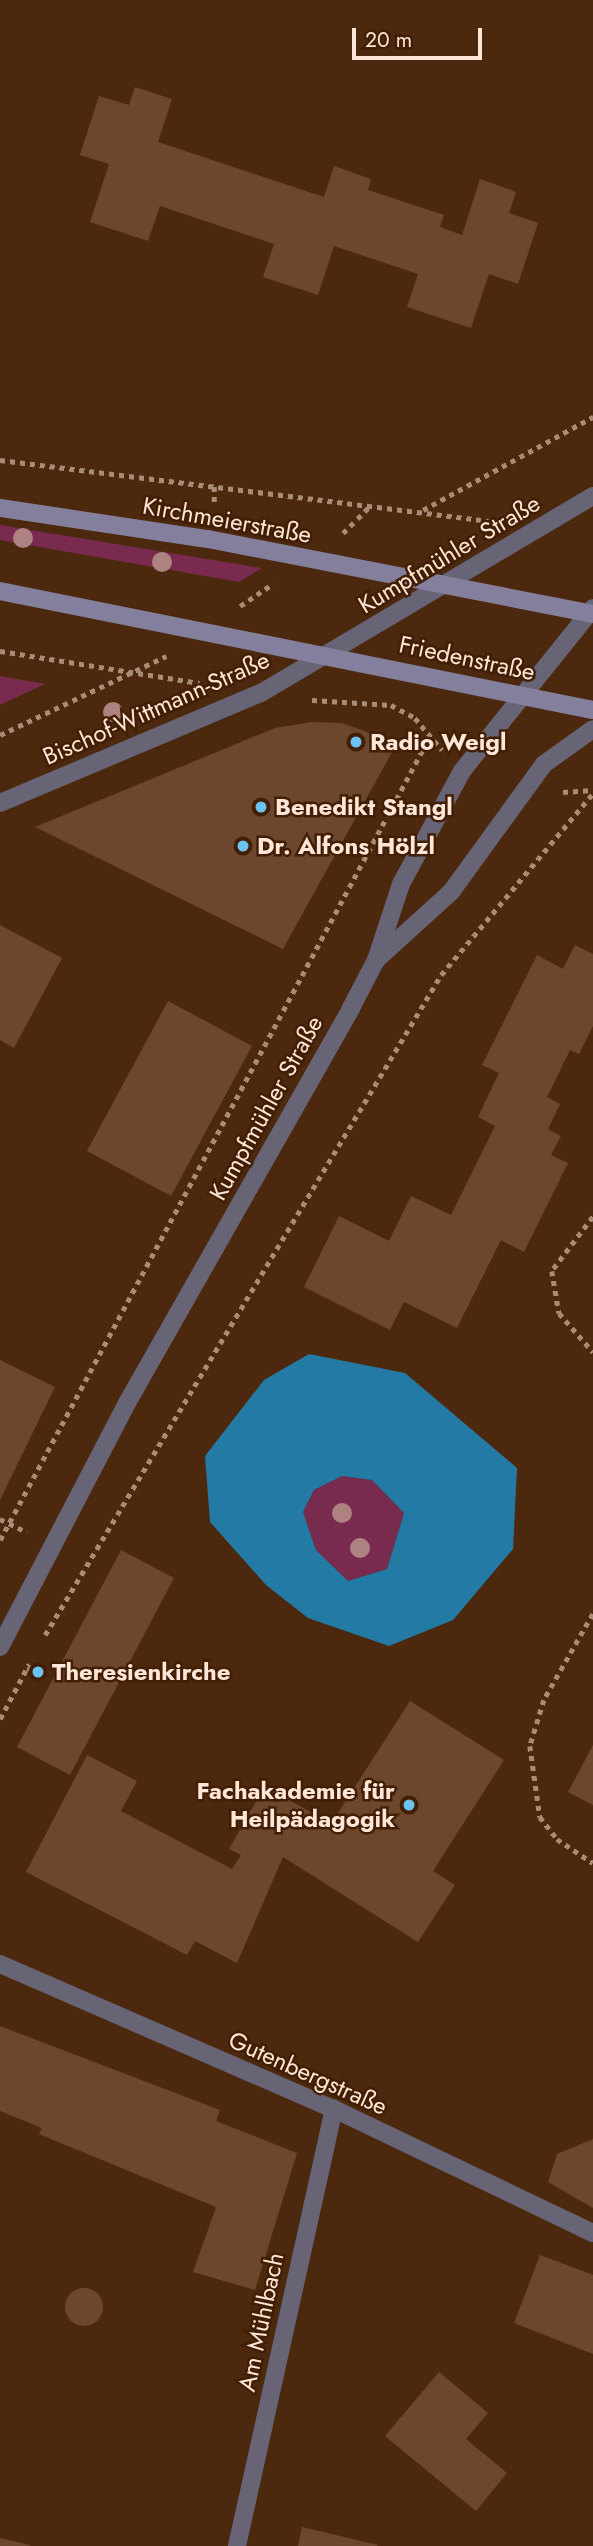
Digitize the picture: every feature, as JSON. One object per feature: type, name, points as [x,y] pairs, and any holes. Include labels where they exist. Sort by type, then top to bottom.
[{"type":"main road","name":"Kirchmeierstraße","points":[[0,508],[444,585]]},
{"type":"main road","points":[[444,585],[591,612]]},
{"type":"main road","points":[[0,591],[330,654]]},
{"type":"main road","name":"Friedenstraße","points":[[330,654],[593,710]]},
{"type":"street","name":"Kumpfmühler Straße","points":[[330,654],[593,496]]},
{"type":"street","name":"Kumpfmühler Straße","points":[[0,1647],[127,1403],[376,960],[401,884],[463,771],[520,695],[591,612]]},
{"type":"street","name":"Bischof-Wittmann-Straße","points":[[0,803],[261,693],[330,654]]},
{"type":"street","points":[[376,960],[451,892],[544,764],[593,729]]},
{"type":"street","name":"Gutenbergstraße","points":[[0,1964],[334,2109],[593,2233]]},
{"type":"street","name":"Am Mühlbach","points":[[237,2546],[334,2109]]},
{"type":"path","points":[[0,460],[422,510],[593,417]]},
{"type":"path","points":[[214,486],[214,502]]},
{"type":"path","points":[[0,1540],[429,738]]},
{"type":"path","points":[[39,1646],[101,1532],[134,1492],[221,1335],[267,1270],[442,975],[593,793]]},
{"type":"path","points":[[593,1217],[552,1271],[559,1313],[593,1352]]},
{"type":"path","points":[[593,1614],[544,1700],[530,1746],[540,1817],[557,1839],[593,1863]]},
{"type":"path","points":[[0,1719],[33,1657]]},
{"type":"path","points":[[27,1668],[38,1672]]},
{"type":"shaded area","points":[[0,525],[262,568],[239,582],[0,540]]},
{"type":"shaded area","points":[[0,676],[45,684],[0,705]]},
{"type":"shaded area","points":[[342,1476],[372,1480],[404,1513],[387,1569],[348,1581],[316,1550],[303,1512],[314,1490]]},
{"type":"water","points":[[309,1354],[405,1373],[517,1468],[513,1549],[453,1620],[389,1646],[308,1618],[266,1585],[210,1522],[205,1456],[264,1380]],"holes":[[[342,1476],[372,1480],[404,1513],[387,1569],[348,1581],[316,1550],[303,1512],[314,1490]]]},
{"type":"building","points":[[135,87],[172,99],[158,142],[324,197],[334,166],[371,179],[368,190],[444,215],[440,227],[462,235],[480,179],[516,192],[509,213],[538,223],[518,284],[489,274],[471,328],[407,307],[418,274],[334,246],[318,295],[263,277],[274,244],[160,206],[148,241],[90,222],[109,164],[80,155],[99,96],[129,105]]},
{"type":"building","points":[[312,722],[342,723],[397,743],[283,949],[35,827],[275,728]]},
{"type":"building","points":[[0,925],[62,958],[14,1048],[0,1040]]},
{"type":"building","points":[[575,945],[593,954],[593,1026],[579,1054],[570,1050],[547,1097],[560,1104],[548,1129],[561,1136],[551,1155],[568,1163],[524,1252],[501,1240],[457,1328],[404,1302],[390,1330],[304,1287],[339,1216],[389,1241],[411,1196],[451,1215],[495,1126],[478,1117],[499,1073],[482,1065],[537,955],[563,969]]},
{"type":"building","points":[[168,1001],[252,1046],[171,1196],[87,1151]]},
{"type":"building","points":[[0,1360],[55,1387],[0,1500]]},
{"type":"building","points":[[121,1550],[174,1578],[70,1775],[17,1747]]},
{"type":"building","points":[[410,1701],[504,1760],[433,1871],[455,1885],[418,1942],[283,1857],[237,1963],[195,1941],[187,1955],[26,1872],[87,1755],[137,1781],[121,1811],[232,1869],[241,1855],[229,1849],[265,1786],[331,1824]]},
{"type":"building","points":[[593,1745],[593,1805],[568,1792]]},
{"type":"building","points":[[0,2026],[220,2110],[216,2121],[297,2153],[255,2290],[193,2272],[216,2207],[39,2134],[42,2128],[0,2111]]},
{"type":"building","points":[[593,2139],[593,2208],[548,2182],[557,2154]]},
{"type":"building","points":[[540,2255],[593,2275],[593,2354],[514,2323]]},
{"type":"building","points":[[84,2288],[97,2294],[103,2307],[97,2320],[84,2326],[71,2320],[65,2307],[71,2294]]},
{"type":"building","points":[[439,2372],[488,2413],[466,2439],[507,2473],[476,2511],[385,2436]]},
{"type":"building","points":[[302,2527],[378,2545],[298,2546]]},
{"type":"building","points":[[0,2538],[30,2545],[30,2546],[0,2546]]},
{"type":"place","name":"Radio Weigl","points":[[356,742]]},
{"type":"place","name":"Benedikt Stangl","points":[[261,807]]},
{"type":"place","name":"Dr. Alfons Hölzl","points":[[243,846]]},
{"type":"place","name":"Theresienkirche","points":[[38,1672]]},
{"type":"place","name":"Fachakademie für Heilpädagogik","points":[[409,1805]]}]
